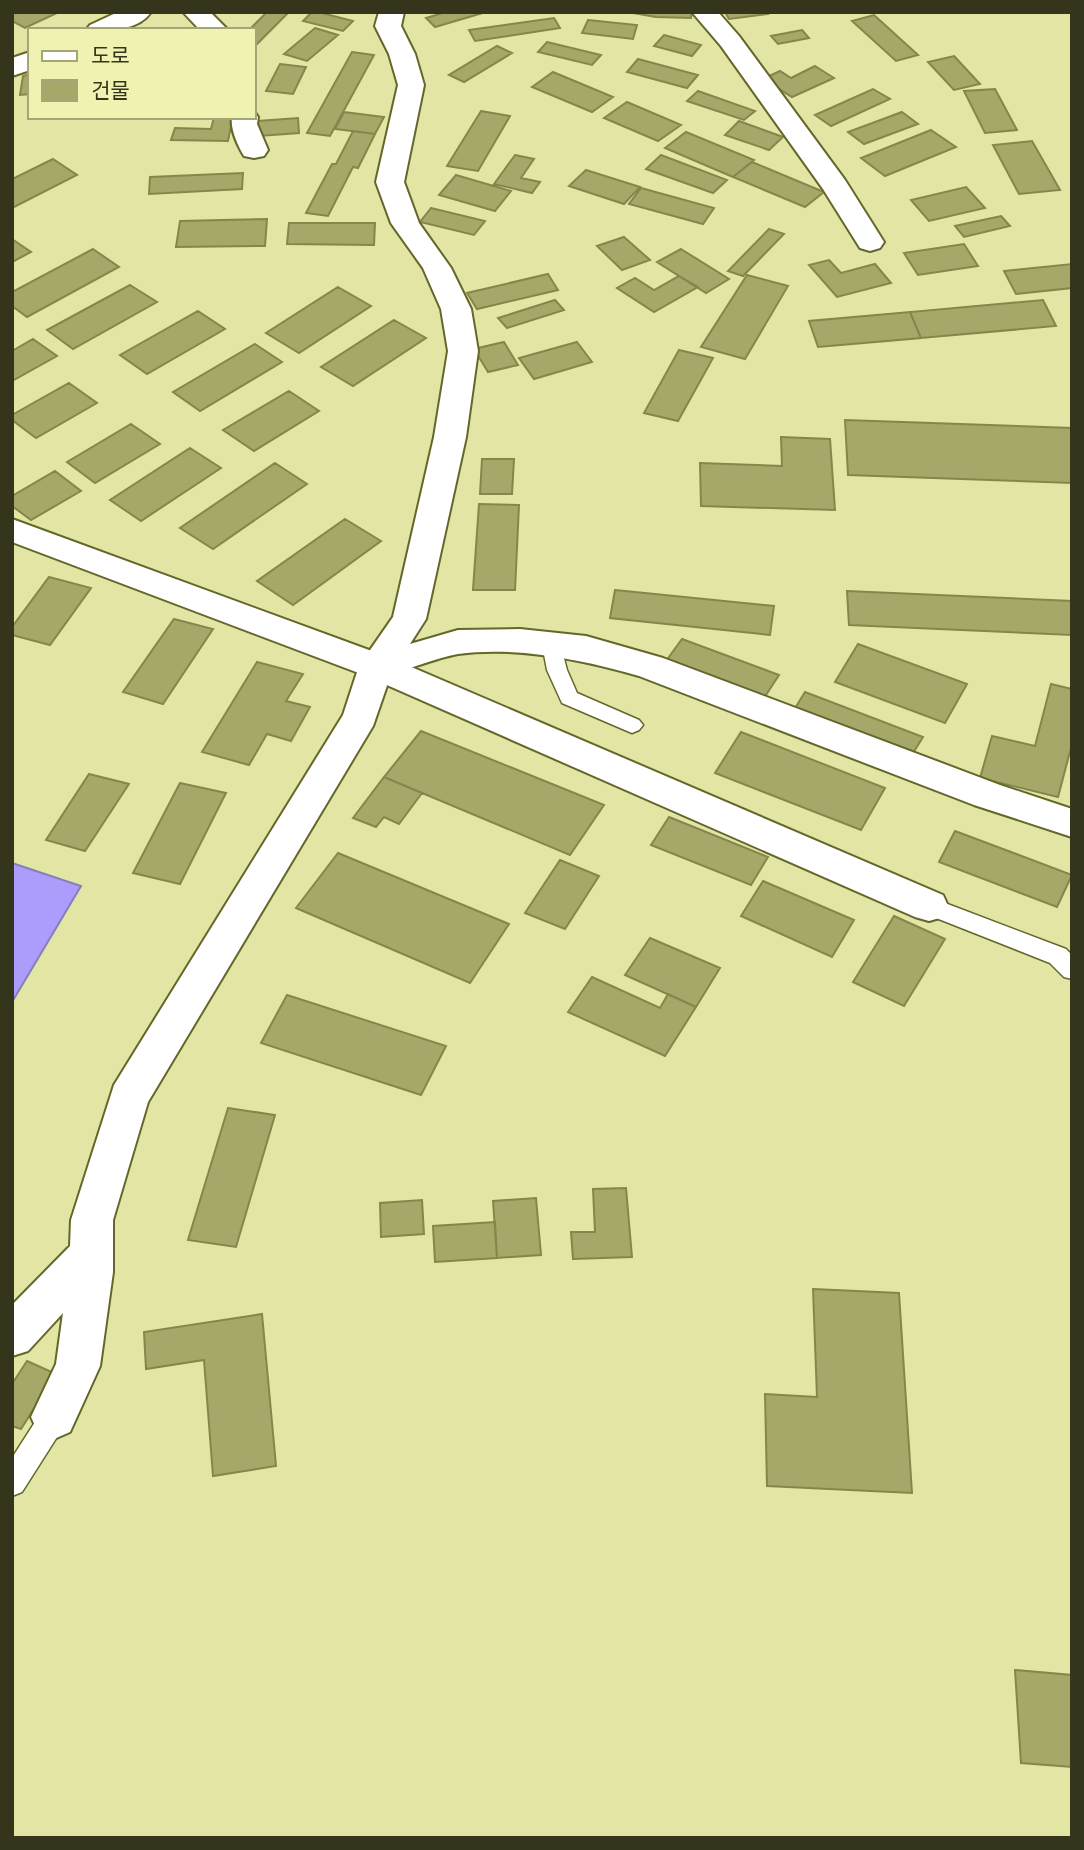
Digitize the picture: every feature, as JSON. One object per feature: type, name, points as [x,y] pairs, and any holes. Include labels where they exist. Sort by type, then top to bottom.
[{"type":"street","points":[[103,28],[139,12]]},
{"type":"street","points":[[195,12],[213,28]]},
{"type":"street","points":[[54,1417],[78,1366],[92,1253],[92,1220],[128,1097],[360,717],[376,666],[409,620],[450,436],[463,351],[456,309],[437,268],[405,223],[390,182],[411,85],[402,54],[388,26],[392,12]]},
{"type":"street","points":[[704,12],[730,41],[835,186],[870,242]]},
{"type":"street","points":[[12,68],[28,61]]},
{"type":"street","points":[[245,119],[244,124],[254,150]]},
{"type":"street","points":[[12,530],[376,666],[929,906]]},
{"type":"street","points":[[376,666],[458,642],[520,641],[586,648],[651,667],[986,795],[1072,823]]},
{"type":"street","points":[[12,1336],[92,1253]]},
{"type":"lane","points":[[552,644],[557,670],[569,698],[632,725]]},
{"type":"lane","points":[[929,906],[1058,956],[1072,970]]},
{"type":"lane","points":[[12,1483],[54,1417]]},
{"type":"shaded area","points":[[12,863],[81,886],[12,1002]]},
{"type":"building","points":[[12,12],[59,12],[25,28],[12,21]]},
{"type":"building","points":[[267,12],[289,12],[256,45],[256,28],[251,28]]},
{"type":"building","points":[[312,12],[353,21],[343,31],[303,21]]},
{"type":"building","points":[[446,12],[486,12],[435,27],[426,18]]},
{"type":"building","points":[[627,12],[692,12],[691,18],[656,17]]},
{"type":"building","points":[[725,12],[767,12],[768,14],[729,19]]},
{"type":"building","points":[[874,15],[918,55],[896,61],[852,21]]},
{"type":"building","points":[[554,18],[560,28],[475,41],[469,30]]},
{"type":"building","points":[[588,20],[637,25],[633,39],[582,33]]},
{"type":"building","points":[[315,28],[338,35],[307,61],[284,54]]},
{"type":"building","points":[[802,30],[809,38],[778,44],[771,36]]},
{"type":"building","points":[[664,35],[701,45],[692,56],[654,46]]},
{"type":"building","points":[[547,42],[601,55],[592,65],[538,52]]},
{"type":"building","points":[[497,46],[512,53],[464,82],[449,75]]},
{"type":"building","points":[[352,52],[374,55],[330,136],[307,133]]},
{"type":"building","points":[[954,56],[980,84],[954,90],[928,62]]},
{"type":"building","points":[[638,59],[698,75],[687,88],[627,72]]},
{"type":"building","points":[[280,64],[306,67],[293,94],[266,91]]},
{"type":"building","points":[[815,66],[834,78],[792,97],[763,79],[780,71],[791,78]]},
{"type":"building","points":[[553,72],[613,97],[592,112],[532,87]]},
{"type":"building","points":[[28,75],[28,94],[20,95],[23,76]]},
{"type":"building","points":[[873,89],[890,99],[831,126],[815,115]]},
{"type":"building","points":[[995,89],[1017,130],[985,133],[964,91]]},
{"type":"building","points":[[698,91],[755,111],[744,120],[687,101]]},
{"type":"building","points":[[627,102],[681,125],[658,141],[604,118]]},
{"type":"building","points":[[481,111],[510,116],[478,171],[447,166]]},
{"type":"building","points":[[344,112],[384,117],[375,134],[335,129]]},
{"type":"building","points":[[902,112],[918,124],[864,144],[848,132]]},
{"type":"building","points":[[298,118],[299,133],[259,136],[258,121]]},
{"type":"building","points":[[214,119],[233,119],[228,141],[171,140],[175,128],[211,129]]},
{"type":"building","points":[[739,121],[783,137],[769,150],[725,135]]},
{"type":"building","points":[[931,130],[956,147],[885,176],[861,158]]},
{"type":"building","points":[[353,131],[375,134],[358,168],[353,167],[328,216],[306,213],[332,164],[336,164]]},
{"type":"building","points":[[686,132],[754,160],[733,177],[665,148]]},
{"type":"building","points":[[1032,141],[1060,190],[1019,194],[993,145]]},
{"type":"building","points":[[515,155],[534,159],[521,178],[540,182],[532,193],[494,184]]},
{"type":"building","points":[[661,155],[727,180],[713,193],[646,169]]},
{"type":"building","points":[[53,159],[77,175],[12,208],[12,179]]},
{"type":"building","points":[[752,162],[824,192],[805,207],[733,177]]},
{"type":"building","points":[[586,170],[640,187],[624,204],[569,186]]},
{"type":"building","points":[[243,173],[242,189],[149,194],[150,177]]},
{"type":"building","points":[[456,175],[511,191],[495,211],[439,195]]},
{"type":"building","points":[[966,187],[985,208],[929,221],[911,200]]},
{"type":"building","points":[[641,188],[714,208],[703,224],[629,204]]},
{"type":"building","points":[[431,208],[485,221],[474,235],[420,222]]},
{"type":"building","points":[[1001,216],[1010,226],[964,237],[955,226]]},
{"type":"building","points":[[267,219],[265,246],[176,247],[180,221]]},
{"type":"building","points":[[289,223],[375,223],[374,245],[287,244]]},
{"type":"building","points":[[769,229],[784,234],[743,276],[728,271]]},
{"type":"building","points":[[624,237],[650,260],[622,270],[597,246]]},
{"type":"building","points":[[12,239],[31,252],[12,262]]},
{"type":"building","points":[[964,244],[978,266],[918,275],[904,253]]},
{"type":"building","points":[[93,249],[119,267],[27,317],[12,306],[12,292]]},
{"type":"building","points":[[681,249],[729,279],[706,293],[657,262]]},
{"type":"building","points":[[829,260],[841,273],[875,264],[891,283],[837,297],[809,265]]},
{"type":"building","points":[[1072,264],[1072,288],[1016,294],[1004,271]]},
{"type":"building","points":[[548,274],[558,290],[477,309],[467,293]]},
{"type":"building","points":[[747,275],[788,286],[745,359],[701,347]]},
{"type":"building","points":[[679,276],[698,287],[654,312],[617,288],[635,278],[654,290]]},
{"type":"building","points":[[130,285],[157,302],[73,349],[47,330]]},
{"type":"building","points":[[338,287],[371,306],[299,353],[266,333]]},
{"type":"building","points":[[555,300],[564,310],[507,328],[498,318]]},
{"type":"building","points":[[1043,300],[1056,326],[921,338],[910,312]]},
{"type":"building","points":[[198,311],[225,329],[147,374],[120,355]]},
{"type":"building","points":[[910,312],[921,338],[818,347],[809,321]]},
{"type":"building","points":[[394,320],[426,338],[353,386],[321,367]]},
{"type":"building","points":[[33,339],[57,356],[12,381],[12,351]]},
{"type":"building","points":[[504,342],[518,365],[488,372],[474,349]]},
{"type":"building","points":[[577,342],[592,362],[534,379],[519,358]]},
{"type":"building","points":[[255,344],[282,362],[200,411],[173,392]]},
{"type":"building","points":[[679,350],[713,358],[678,421],[644,413]]},
{"type":"building","points":[[69,383],[97,403],[36,438],[12,420],[12,415]]},
{"type":"building","points":[[289,391],[319,411],[254,451],[223,430]]},
{"type":"building","points":[[845,420],[1072,428],[1072,483],[848,475]]},
{"type":"building","points":[[131,424],[160,444],[95,483],[67,462]]},
{"type":"building","points":[[781,437],[830,439],[835,510],[701,506],[700,463],[782,466]]},
{"type":"building","points":[[190,448],[221,468],[141,521],[110,500]]},
{"type":"building","points":[[482,459],[514,459],[512,494],[480,494]]},
{"type":"building","points":[[275,463],[307,484],[213,549],[180,528]]},
{"type":"building","points":[[55,471],[81,491],[31,520],[12,506],[12,496]]},
{"type":"building","points":[[479,504],[519,505],[515,590],[473,590]]},
{"type":"building","points":[[345,519],[381,541],[293,605],[257,581]]},
{"type":"building","points":[[49,577],[91,588],[50,645],[12,635],[12,627]]},
{"type":"building","points":[[615,590],[774,606],[770,635],[610,618]]},
{"type":"building","points":[[847,591],[1072,601],[1072,635],[849,625]]},
{"type":"building","points":[[174,619],[213,629],[163,704],[123,692]]},
{"type":"building","points":[[682,639],[779,675],[764,698],[666,661]]},
{"type":"building","points":[[858,644],[967,684],[945,723],[835,682]]},
{"type":"building","points":[[257,662],[303,674],[286,701],[310,707],[291,741],[267,734],[249,765],[202,752]]},
{"type":"building","points":[[1051,684],[1072,689],[1072,744],[1058,797],[980,778],[992,736],[1035,746]]},
{"type":"building","points":[[805,692],[923,737],[910,758],[792,713]]},
{"type":"building","points":[[421,731],[604,805],[570,855],[384,777]]},
{"type":"building","points":[[741,732],[885,788],[861,830],[715,773]]},
{"type":"building","points":[[89,774],[129,784],[85,851],[46,840]]},
{"type":"building","points":[[384,777],[422,793],[399,824],[384,817],[376,827],[353,818]]},
{"type":"building","points":[[180,783],[226,793],[180,884],[133,873]]},
{"type":"building","points":[[669,817],[768,857],[751,885],[651,845]]},
{"type":"building","points":[[955,831],[1072,875],[1057,907],[939,862]]},
{"type":"building","points":[[338,853],[509,924],[470,983],[296,908]]},
{"type":"building","points":[[560,860],[599,876],[565,929],[525,913]]},
{"type":"building","points":[[763,881],[854,920],[832,957],[741,916]]},
{"type":"building","points":[[894,916],[945,939],[904,1006],[853,982]]},
{"type":"building","points":[[650,938],[720,968],[696,1007],[625,975]]},
{"type":"building","points":[[592,977],[660,1008],[668,994],[696,1007],[665,1056],[568,1012]]},
{"type":"building","points":[[287,995],[446,1046],[421,1095],[261,1043]]},
{"type":"building","points":[[228,1108],[275,1115],[236,1247],[188,1240]]},
{"type":"building","points":[[626,1188],[632,1257],[573,1259],[571,1232],[595,1232],[593,1189]]},
{"type":"building","points":[[536,1198],[541,1255],[497,1258],[493,1201]]},
{"type":"building","points":[[422,1200],[424,1234],[381,1237],[380,1203]]},
{"type":"building","points":[[495,1222],[497,1258],[435,1262],[433,1226]]},
{"type":"building","points":[[813,1289],[899,1293],[912,1493],[767,1486],[765,1394],[817,1397]]},
{"type":"building","points":[[262,1314],[276,1466],[213,1476],[204,1360],[146,1369],[144,1332]]},
{"type":"building","points":[[27,1361],[56,1374],[21,1429],[12,1426],[12,1384]]},
{"type":"building","points":[[1015,1670],[1072,1675],[1072,1767],[1021,1763]]}]
